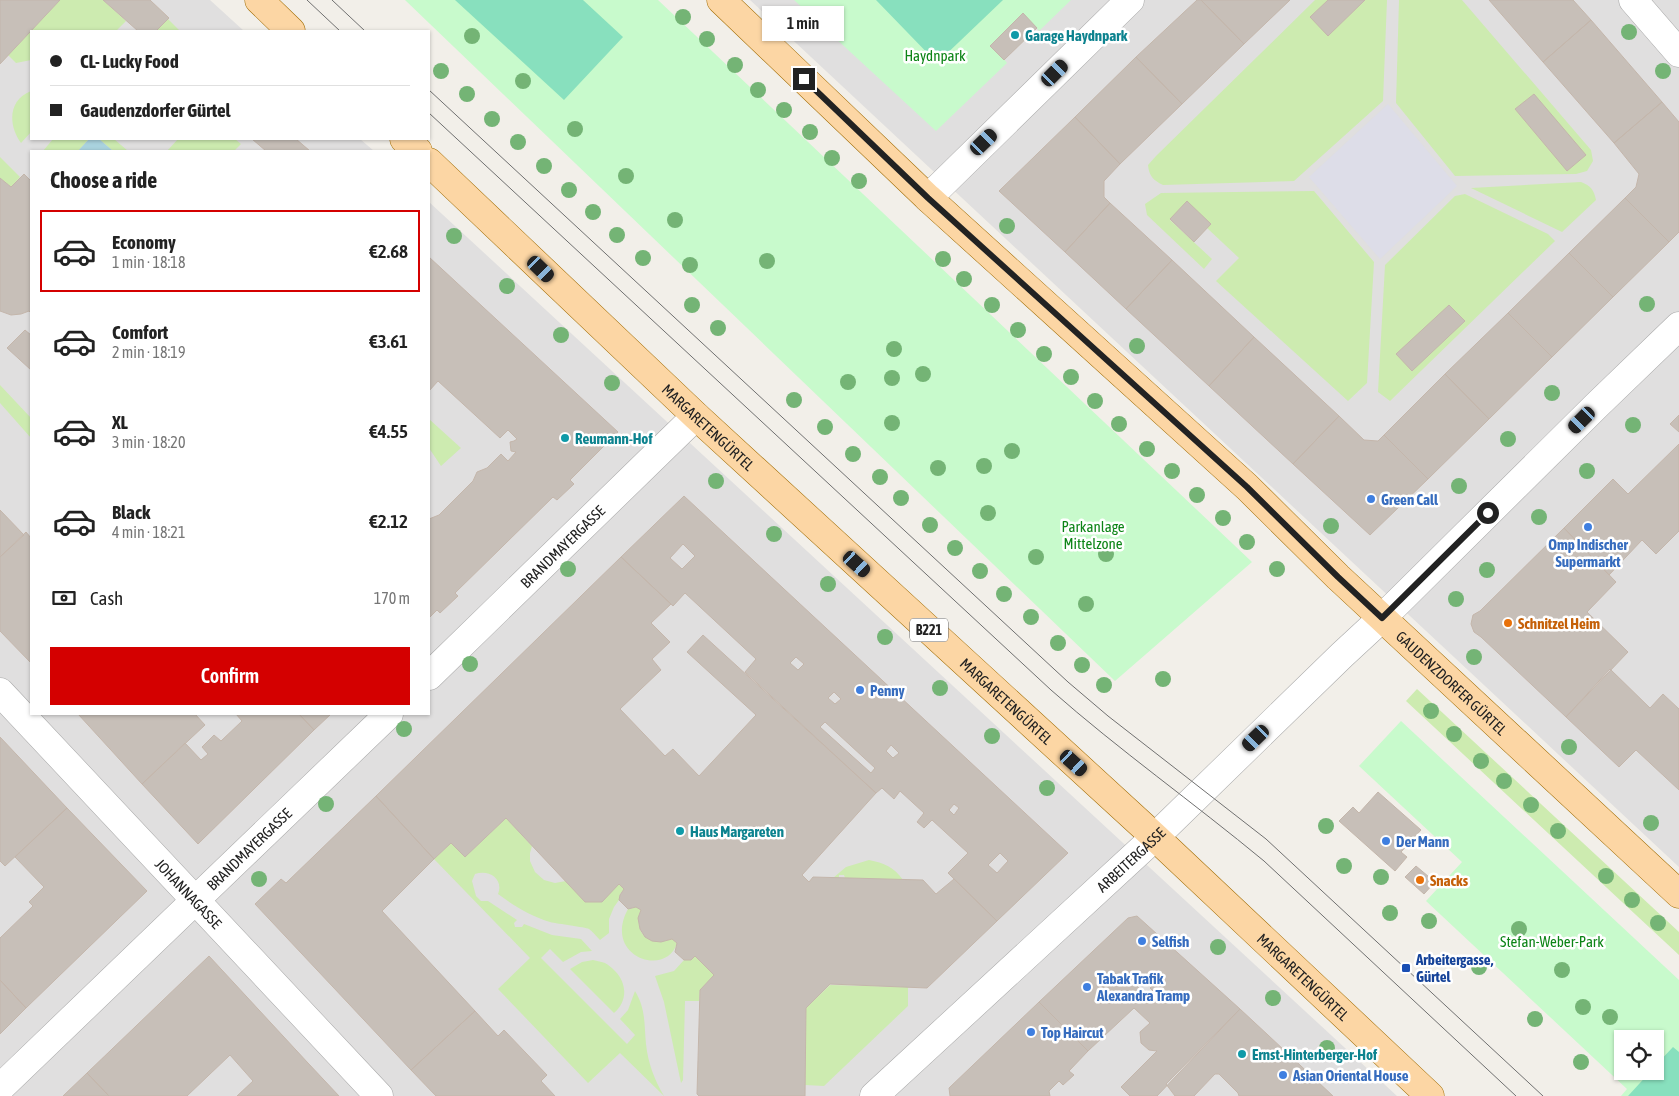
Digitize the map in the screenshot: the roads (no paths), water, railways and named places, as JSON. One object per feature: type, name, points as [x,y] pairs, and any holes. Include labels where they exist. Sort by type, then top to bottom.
[{"type":"main road","points":[[259,0],[291,30]]},
{"type":"main road","name":"GAUDENZDORFER GÜRTEL","points":[[721,0],[928,198],[1247,487],[1338,577],[1679,894]]},
{"type":"main road","points":[[405,140],[417,150]]},
{"type":"main road","name":"MARGARETENGÜRTEL","points":[[430,163],[696,416],[1155,837],[1430,1096]]},
{"type":"street","points":[[928,198],[1130,0]]},
{"type":"street","points":[[1633,0],[1679,53]]},
{"type":"street","name":"ARBEITERGASSE","points":[[877,1095],[1155,837],[1382,618],[1679,326]]},
{"type":"street","name":"BRANDMAYERGASSE","points":[[430,675],[696,416]]},
{"type":"street","name":"JOHANNAGASSE","points":[[0,692],[379,1096]]},
{"type":"street","name":"BRANDMAYERGASSE","points":[[0,1088],[388,715]]},
{"type":"water","points":[[88,140],[100,140],[112,150],[79,150]]},
{"type":"tram line","points":[[307,0],[339,30]]},
{"type":"tram line","points":[[332,0],[364,30]]},
{"type":"tram line","points":[[430,91],[1068,682],[1108,716],[1266,839],[1543,1096]]},
{"type":"tram line","points":[[430,114],[1051,690],[1103,734],[1264,861],[1516,1096]]},
{"type":"place","name":"Garage Haydnpark","points":[[1015,35]]},
{"type":"place","name":"Reumann-Hof","points":[[565,438]]},
{"type":"place","name":"Green Call","points":[[1371,499]]},
{"type":"place","name":"Omp Indischer Supermarkt","points":[[1588,527]]},
{"type":"place","name":"Schnitzel Heim","points":[[1508,623]]},
{"type":"place","name":"Penny","points":[[860,690]]},
{"type":"place","name":"Haus Margareten","points":[[680,831]]},
{"type":"place","name":"Der Mann","points":[[1386,841]]},
{"type":"place","name":"Snacks","points":[[1420,880]]},
{"type":"place","name":"Selfish","points":[[1142,941]]},
{"type":"place","name":"Arbeitergasse, Gürtel","points":[[1406,968]]},
{"type":"place","name":"Tabak Trafik Alexandra Tramp","points":[[1087,987]]},
{"type":"place","name":"Top Haircut","points":[[1031,1032]]},
{"type":"place","name":"Ernst-Hinterberger-Hof","points":[[1242,1054]]},
{"type":"place","name":"Asian Oriental House","points":[[1283,1075]]},
{"type":"park label","name":"Haydnpark","points":[[935,55]]},
{"type":"park label","name":"Parkanlage Mittelzone","points":[[1093,534]]},
{"type":"park label","name":"Stefan-Weber-Park","points":[[1552,941]]}]
